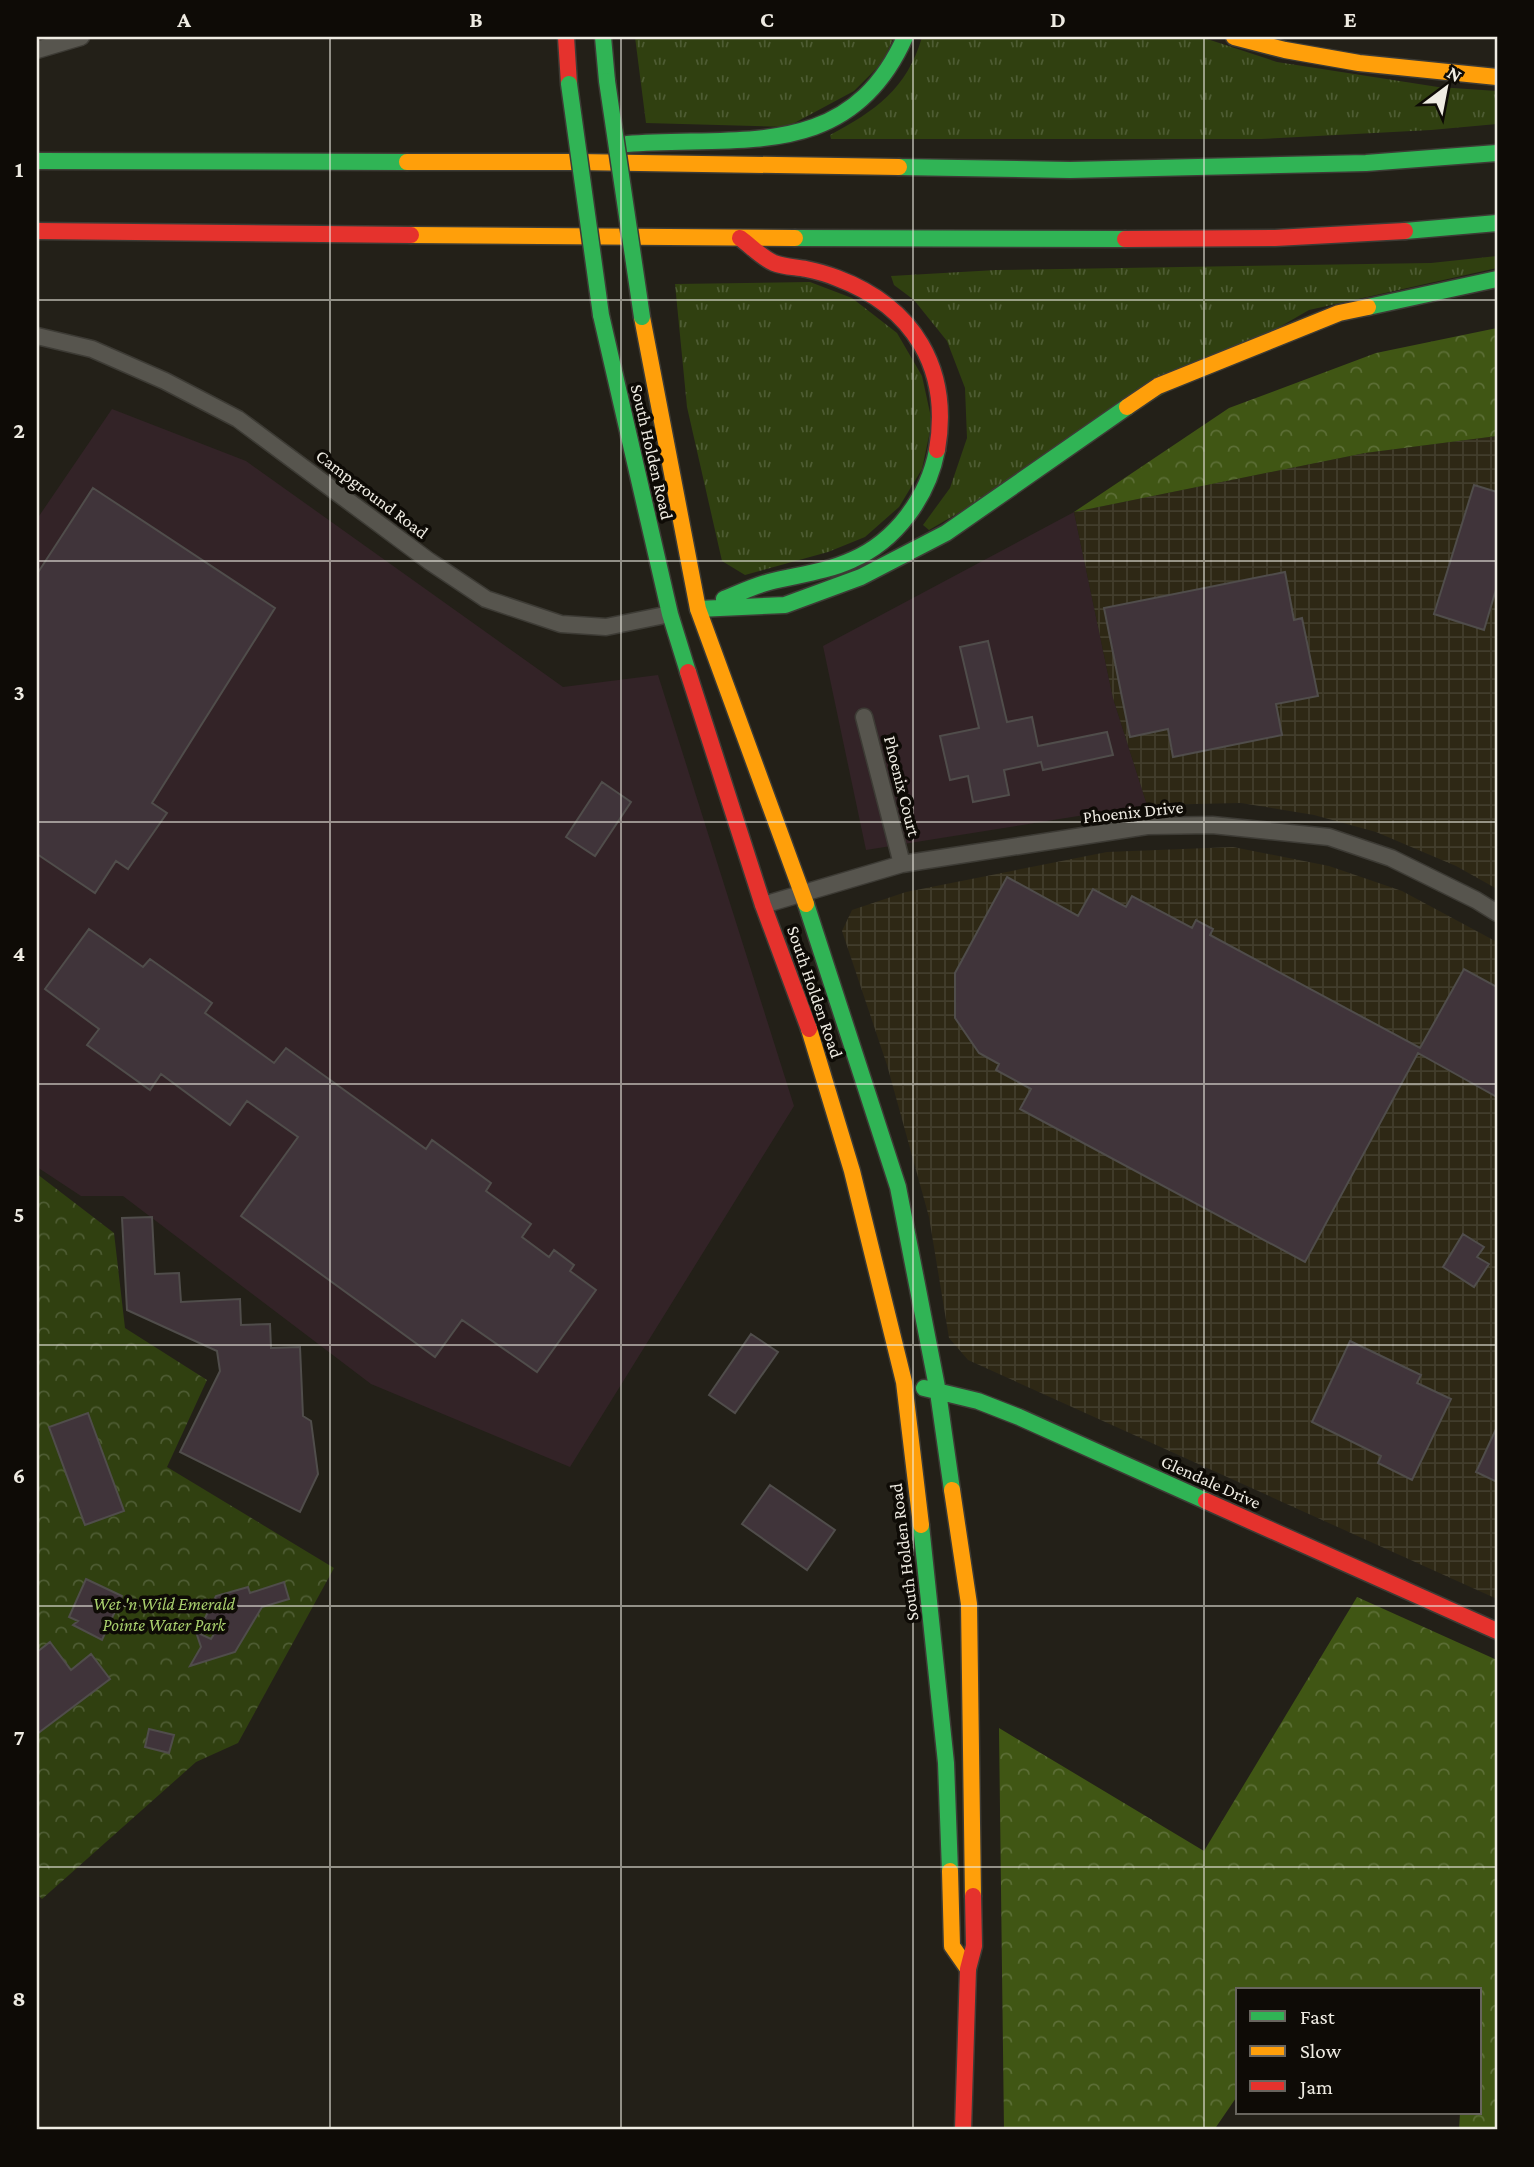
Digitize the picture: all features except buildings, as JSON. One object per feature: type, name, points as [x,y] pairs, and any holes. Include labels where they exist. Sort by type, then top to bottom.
[{"type":"main road","name":"South Holden Road","points":[[566,37],[569,84],[601,315],[670,614],[764,905],[810,1031],[852,1171],[904,1382],[933,1625],[946,1763],[952,1946],[968,1969]]},
{"type":"main road","name":"South Holden Road","points":[[603,37],[607,81],[642,317],[698,609],[802,892],[898,1187],[938,1392],[969,1604],[974,1946],[968,1969],[963,2130]]},
{"type":"main road","points":[[578,162],[628,144],[766,139],[817,127],[869,94],[886,76],[898,57],[905,37]]},
{"type":"main road","points":[[1234,37],[1284,51],[1359,63],[1497,77]]},
{"type":"main road","points":[[37,161],[578,162],[1070,170],[1366,163],[1497,153]]},
{"type":"main road","points":[[37,231],[1268,240],[1451,229],[1497,223]]},
{"type":"main road","points":[[698,609],[769,582],[847,563],[875,548],[905,520],[916,505],[931,474],[939,448],[941,398],[927,353],[903,322],[885,304],[862,289],[834,275],[775,264],[740,238]]},
{"type":"main road","points":[[698,609],[785,605],[861,577],[946,533],[1158,386],[1339,313],[1497,279]]},
{"type":"main road","name":"Campground Road","points":[[670,614],[698,609]]},
{"type":"main road","name":"Glendale Drive","points":[[904,1382],[978,1401],[1019,1417],[1497,1631]]},
{"type":"street","points":[[37,50],[81,37]]},
{"type":"street","name":"Campground Road","points":[[37,336],[92,349],[165,381],[239,419],[429,561],[486,599],[561,624],[606,627],[670,614]]},
{"type":"street","name":"Phoenix Court","points":[[864,718],[902,864]]},
{"type":"street","name":"Phoenix Drive","points":[[764,905],[902,864],[1146,826],[1212,825],[1329,837],[1391,858],[1497,913]]},
{"type":"shaded area","points":[[112,409],[246,461],[563,687],[658,675],[794,1106],[570,1467],[371,1384],[123,1196],[81,1196],[37,1167],[37,519]]},
{"type":"shaded area","points":[[1497,436],[1497,889],[1456,866],[1376,832],[1314,815],[1241,803],[1147,805],[1113,698],[1074,512],[1365,453]]},
{"type":"shaded area","points":[[1074,512],[1113,698],[1147,805],[866,850],[823,646]]},
{"type":"shaded area","points":[[1233,847],[1329,866],[1402,891],[1497,942],[1497,1599],[968,1360],[949,1338],[929,1217],[887,1065],[842,931],[852,910],[906,892],[1107,852]]},
{"type":"green space","points":[[635,37],[894,37],[882,63],[854,91],[787,127],[646,123]]},
{"type":"green space","points":[[922,37],[1201,37],[1277,62],[1438,87],[1497,91],[1497,124],[1261,139],[831,139],[830,135],[875,107],[898,85],[916,55]]},
{"type":"green space","points":[[1497,256],[1497,268],[1309,310],[929,530],[923,525],[950,488],[967,438],[965,388],[947,341],[914,300],[894,285],[891,276],[996,270],[1431,263]]},
{"type":"green space","points":[[810,282],[852,298],[897,333],[922,376],[932,422],[922,469],[899,507],[865,537],[828,552],[745,575],[722,561],[687,407],[675,284]]},
{"type":"green space","points":[[1497,328],[1497,436],[1365,453],[1074,512],[1229,408],[1376,353]]},
{"type":"green space","name":"Wet 'n Wild Emerald Pointe Water Park","points":[[37,1174],[114,1233],[125,1328],[207,1380],[167,1467],[334,1568],[238,1743],[196,1762],[42,1899],[37,1894]]},
{"type":"green space","points":[[1357,1597],[1497,1660],[1497,2130],[1459,2130],[1460,2114],[1482,2114],[1482,1988],[1236,1988],[1236,2098],[1214,2130],[1004,2130],[999,1728],[1204,1851]]},
{"type":"traffic: fast","points":[[603,37],[607,81]]},
{"type":"traffic: fast","points":[[627,144],[749,139],[787,134],[822,124],[854,106],[882,77],[905,37]]},
{"type":"traffic: fast","points":[[607,81],[642,317]]},
{"type":"traffic: fast","points":[[569,84],[601,315]]},
{"type":"traffic: fast","points":[[899,167],[1070,170],[1366,163],[1497,153]]},
{"type":"traffic: fast","points":[[37,161],[407,162]]},
{"type":"traffic: fast","points":[[1405,231],[1497,223]]},
{"type":"traffic: fast","points":[[795,238],[1125,239]]},
{"type":"traffic: fast","points":[[1368,307],[1497,279]]},
{"type":"traffic: fast","points":[[601,315],[670,614],[688,672]]},
{"type":"traffic: fast","points":[[698,609],[785,605],[861,577],[946,533],[1127,407]]},
{"type":"traffic: fast","points":[[724,599],[763,584],[832,568],[868,552],[908,516],[926,484],[937,450]]},
{"type":"traffic: fast","points":[[806,904],[898,1187],[938,1392],[952,1490]]},
{"type":"traffic: fast","points":[[924,1388],[978,1401],[1019,1417],[1206,1501]]},
{"type":"traffic: fast","points":[[921,1525],[946,1763],[950,1871]]},
{"type":"traffic: slow","points":[[1234,37],[1285,50],[1359,63],[1497,77]]},
{"type":"traffic: slow","points":[[407,162],[899,167]]},
{"type":"traffic: slow","points":[[411,235],[795,238]]},
{"type":"traffic: slow","points":[[1127,407],[1158,386],[1339,313],[1368,307]]},
{"type":"traffic: slow","points":[[642,317],[698,609],[806,904]]},
{"type":"traffic: slow","points":[[809,1029],[852,1171],[904,1382],[921,1525]]},
{"type":"traffic: slow","points":[[952,1490],[969,1604],[973,1896]]},
{"type":"traffic: slow","points":[[950,1871],[952,1946],[968,1969]]},
{"type":"traffic: jam","points":[[566,37],[569,84]]},
{"type":"traffic: jam","points":[[37,231],[411,235]]},
{"type":"traffic: jam","points":[[1125,239],[1275,238],[1405,231]]},
{"type":"traffic: jam","points":[[740,238],[774,263],[825,274],[864,290],[906,324],[921,344],[932,368],[938,393],[940,421],[937,450]]},
{"type":"traffic: jam","points":[[688,672],[763,905],[809,1029]]},
{"type":"traffic: jam","points":[[1206,1501],[1497,1631]]},
{"type":"traffic: jam","points":[[963,2130],[968,1969],[974,1946],[973,1896]]}]
